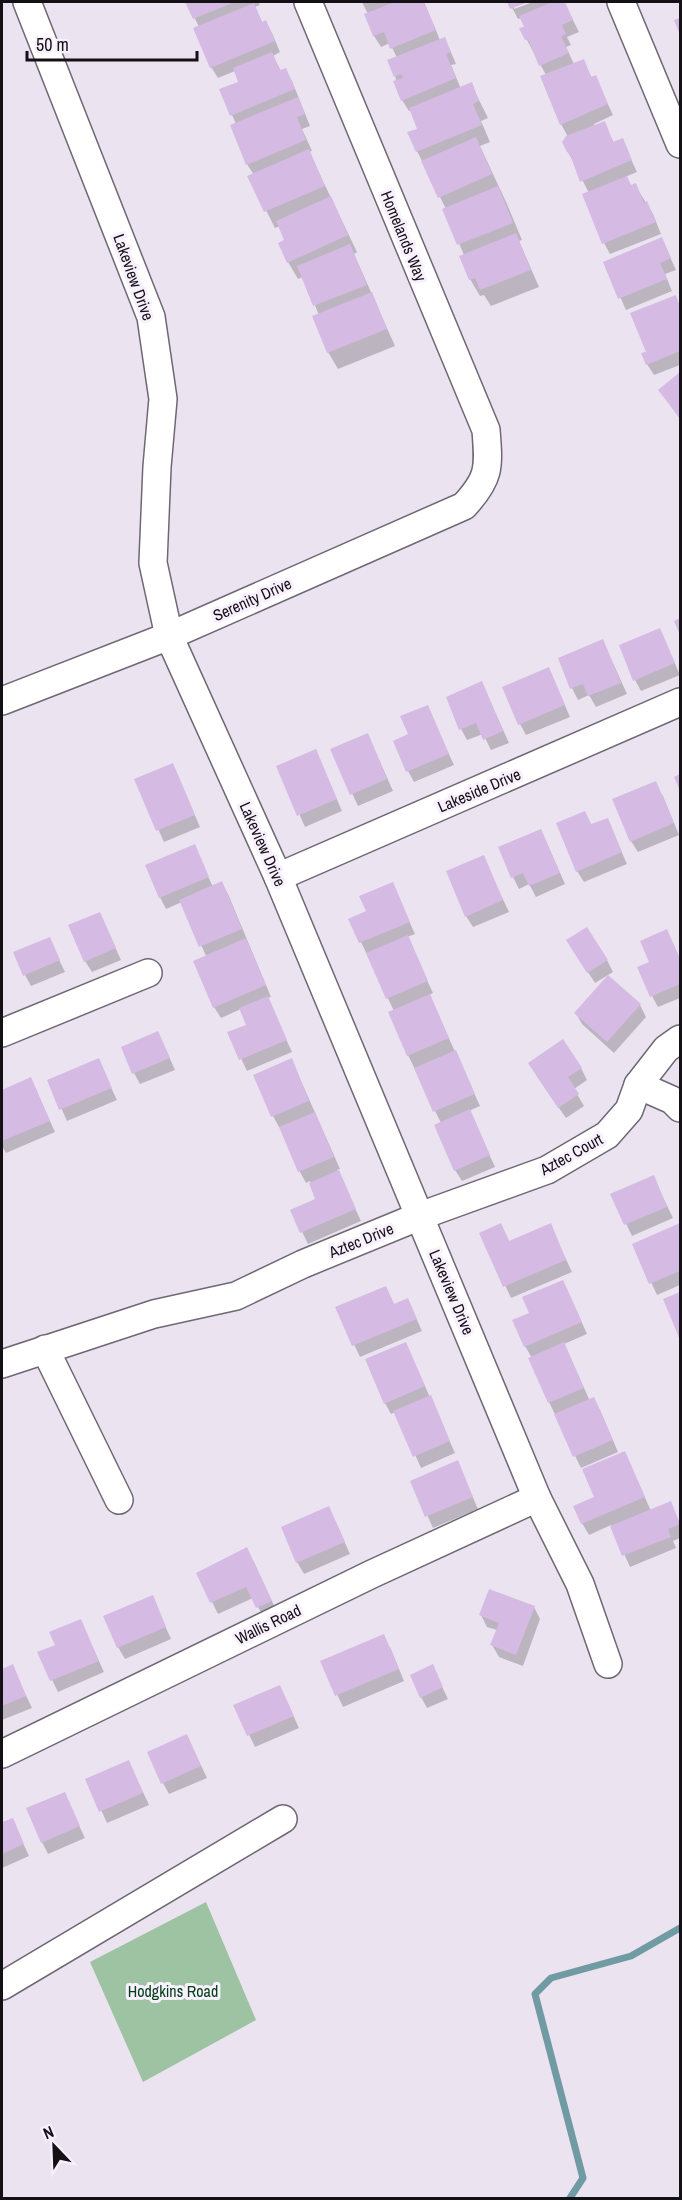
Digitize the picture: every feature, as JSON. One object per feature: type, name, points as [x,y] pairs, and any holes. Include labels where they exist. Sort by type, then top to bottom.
[{"type":"street","name":"Lakeview Drive","points":[[27,2],[151,317],[163,399],[157,467],[153,563],[169,636],[278,877],[537,1498],[580,1584],[608,1664]]},
{"type":"street","name":"Homelands Way","points":[[308,2],[453,356],[486,430],[488,455],[486,474]]},
{"type":"street","points":[[621,2],[681,144]]},
{"type":"street","name":"Serenity Drive","points":[[2,701],[169,636],[464,506],[480,489],[486,474]]},
{"type":"street","name":"Lakeside Drive","points":[[278,877],[681,702]]},
{"type":"street","points":[[2,1034],[148,973]]},
{"type":"street","name":"Aztec Court","points":[[420,1216],[547,1170],[607,1135],[629,1110],[638,1085],[666,1049],[681,1039]]},
{"type":"street","points":[[638,1085],[672,1100],[681,1108]]},
{"type":"street","name":"Aztec Drive","points":[[2,1364],[154,1314],[236,1296],[303,1264],[420,1216]]},
{"type":"street","points":[[45,1349],[119,1500]]},
{"type":"street","name":"Wallis Road","points":[[2,1754],[372,1574],[537,1498]]},
{"type":"street","points":[[2,1986],[283,1819]]},
{"type":"green space","name":"Hodgkins Road","points":[[206,1902],[256,2020],[143,2082],[90,1962]]},
{"type":"building","points":[[185,2],[235,2],[193,19]]},
{"type":"building","points":[[395,2],[424,2],[436,30],[390,49],[384,32],[373,36],[364,14]]},
{"type":"building","points":[[507,2],[528,2],[510,9]]},
{"type":"building","points":[[552,2],[565,2],[573,20],[562,25],[566,34],[561,36],[569,53],[539,66],[528,39],[525,40],[519,28],[524,27],[519,16]]},
{"type":"building","points":[[254,3],[262,22],[266,20],[275,41],[210,68],[193,28]]},
{"type":"building","points":[[680,18],[680,35],[674,20]]},
{"type":"building","points":[[445,37],[451,52],[446,54],[456,78],[401,101],[393,81],[403,78],[401,74],[394,77],[387,60]]},
{"type":"building","points":[[272,52],[280,70],[286,68],[295,89],[230,116],[219,89],[238,82],[233,68]]},
{"type":"building","points":[[584,59],[591,77],[596,75],[608,104],[560,125],[540,76]]},
{"type":"building","points":[[472,82],[479,101],[473,104],[482,125],[416,152],[407,132],[417,129],[409,108]]},
{"type":"building","points":[[298,97],[305,114],[297,117],[306,140],[246,165],[230,125]]},
{"type":"building","points":[[605,121],[613,142],[623,138],[632,160],[580,182],[570,154],[562,142],[566,136]]},
{"type":"building","points":[[476,137],[492,174],[438,198],[421,161]]},
{"type":"building","points":[[309,149],[325,186],[264,212],[247,176]]},
{"type":"building","points":[[627,176],[631,185],[636,183],[644,203],[647,201],[656,222],[602,244],[582,194]]},
{"type":"building","points":[[498,186],[513,223],[457,245],[442,209]]},
{"type":"building","points":[[331,196],[348,235],[287,263],[278,243],[284,240],[276,221]]},
{"type":"building","points":[[516,233],[531,270],[480,290],[475,278],[469,280],[459,256]]},
{"type":"building","points":[[662,237],[671,258],[660,263],[667,279],[618,299],[603,262]]},
{"type":"building","points":[[350,244],[367,285],[313,306],[297,266]]},
{"type":"building","points":[[372,292],[387,329],[327,353],[312,316]]},
{"type":"building","points":[[676,295],[680,307],[680,351],[646,365],[641,353],[646,352],[630,313]]},
{"type":"building","points":[[680,372],[680,418],[658,390]]},
{"type":"building","points":[[680,618],[680,635],[674,621]]},
{"type":"building","points":[[660,628],[675,663],[633,681],[619,645]]},
{"type":"building","points":[[603,639],[621,683],[588,696],[583,684],[570,689],[558,658]]},
{"type":"building","points":[[549,667],[565,705],[518,725],[502,687]]},
{"type":"building","points":[[482,681],[503,731],[483,740],[476,723],[459,730],[446,697]]},
{"type":"building","points":[[428,705],[449,754],[406,772],[393,741],[408,734],[400,716]]},
{"type":"building","points":[[368,733],[387,779],[350,795],[330,749]]},
{"type":"building","points":[[316,749],[337,799],[297,816],[276,766]]},
{"type":"building","points":[[173,763],[195,815],[156,831],[134,779]]},
{"type":"building","points":[[680,774],[680,791],[674,777]]},
{"type":"building","points":[[656,781],[674,823],[630,842],[612,799]]},
{"type":"building","points":[[585,811],[591,824],[608,818],[622,852],[576,872],[556,823]]},
{"type":"building","points":[[541,829],[560,873],[529,886],[523,873],[511,878],[498,847]]},
{"type":"building","points":[[195,844],[209,877],[159,898],[145,865]]},
{"type":"building","points":[[484,855],[503,900],[465,917],[446,871]]},
{"type":"building","points":[[222,881],[242,929],[199,947],[179,900]]},
{"type":"building","points":[[393,882],[410,922],[359,943],[348,919],[366,911],[359,896]]},
{"type":"building","points":[[100,912],[116,948],[84,962],[68,925]]},
{"type":"building","points":[[587,927],[608,960],[587,973],[566,940]]},
{"type":"building","points":[[667,929],[680,959],[680,984],[650,997],[637,967],[649,962],[640,941]]},
{"type":"building","points":[[408,935],[428,981],[386,999],[366,953]]},
{"type":"building","points":[[50,937],[60,960],[23,976],[13,952]]},
{"type":"building","points":[[246,938],[266,985],[213,1008],[193,961]]},
{"type":"building","points":[[608,975],[641,1004],[607,1042],[574,1013]]},
{"type":"building","points":[[430,994],[449,1038],[407,1056],[388,1012]]},
{"type":"building","points":[[268,996],[287,1040],[239,1060],[227,1032],[246,1025],[239,1008]]},
{"type":"building","points":[[158,1031],[170,1058],[132,1074],[121,1047]]},
{"type":"building","points":[[563,1039],[582,1068],[568,1077],[579,1094],[558,1108],[528,1063]]},
{"type":"building","points":[[456,1050],[475,1094],[433,1112],[414,1068]]},
{"type":"building","points":[[99,1058],[112,1088],[59,1110],[47,1080]]},
{"type":"building","points":[[292,1058],[309,1101],[271,1117],[253,1075]]},
{"type":"building","points":[[31,1077],[50,1121],[2,1141],[2,1090]]},
{"type":"building","points":[[470,1109],[490,1155],[454,1171],[434,1125]]},
{"type":"building","points":[[315,1112],[334,1157],[298,1172],[279,1127]]},
{"type":"building","points":[[339,1170],[356,1209],[300,1233],[290,1210],[315,1199],[309,1183]]},
{"type":"building","points":[[654,1175],[667,1207],[624,1225],[610,1194]]},
{"type":"building","points":[[501,1223],[509,1241],[551,1223],[566,1260],[503,1287],[479,1233]]},
{"type":"building","points":[[680,1223],[680,1271],[649,1284],[632,1244]]},
{"type":"building","points":[[563,1280],[582,1322],[524,1347],[512,1320],[529,1313],[522,1297]]},
{"type":"building","points":[[386,1286],[394,1304],[408,1298],[417,1319],[352,1346],[335,1307]]},
{"type":"building","points":[[680,1292],[680,1340],[663,1299]]},
{"type":"building","points":[[406,1342],[425,1386],[384,1404],[365,1359]]},
{"type":"building","points":[[564,1342],[584,1388],[548,1403],[528,1358]]},
{"type":"building","points":[[431,1395],[450,1441],[413,1457],[393,1411]]},
{"type":"building","points":[[594,1397],[613,1440],[573,1457],[554,1414]]},
{"type":"building","points":[[625,1451],[645,1497],[581,1524],[573,1506],[594,1497],[582,1469]]},
{"type":"building","points":[[458,1460],[473,1497],[425,1517],[410,1481]]},
{"type":"building","points":[[671,1501],[680,1524],[668,1529],[671,1537],[622,1556],[610,1526]]},
{"type":"building","points":[[329,1506],[345,1542],[296,1563],[281,1527]]},
{"type":"building","points":[[247,1547],[272,1601],[256,1608],[246,1587],[210,1603],[196,1573]]},
{"type":"building","points":[[489,1589],[535,1606],[516,1655],[490,1645],[499,1623],[479,1615]]},
{"type":"building","points":[[153,1595],[166,1627],[117,1648],[103,1616]]},
{"type":"building","points":[[81,1619],[99,1661],[50,1681],[37,1652],[55,1645],[49,1632]]},
{"type":"building","points":[[384,1634],[399,1669],[335,1696],[320,1661]]},
{"type":"building","points":[[13,1664],[26,1696],[2,1706],[2,1669]]},
{"type":"building","points":[[433,1664],[443,1687],[420,1698],[410,1675]]},
{"type":"building","points":[[280,1685],[294,1716],[247,1736],[233,1705]]},
{"type":"building","points":[[187,1734],[201,1766],[161,1784],[147,1752]]},
{"type":"building","points":[[129,1760],[143,1793],[99,1812],[85,1779]]},
{"type":"building","points":[[65,1792],[80,1826],[41,1843],[26,1808]]},
{"type":"building","points":[[13,1818],[24,1844],[2,1854],[2,1822]]},
{"type":"waterway","points":[[570,2198],[583,2178],[535,1994],[551,1978],[631,1956],[680,1928]]}]
